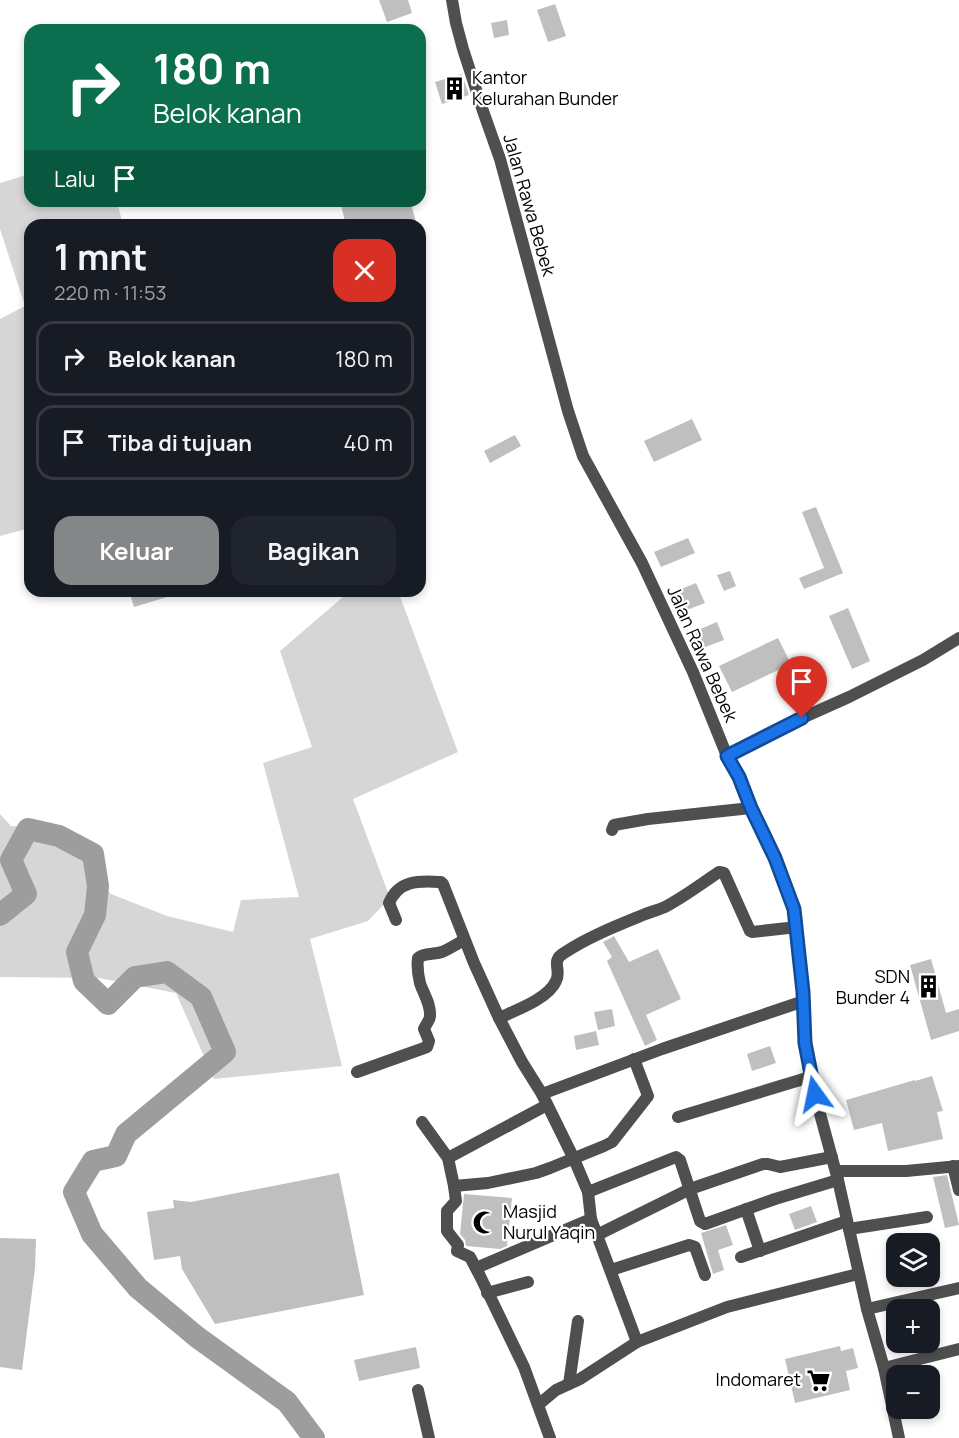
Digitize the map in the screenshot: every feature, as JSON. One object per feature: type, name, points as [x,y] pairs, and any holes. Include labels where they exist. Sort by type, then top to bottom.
[{"type":"street","name":"Jalan Rawa Bebek","points":[[452,0],[462,49],[500,159],[565,400],[583,456],[642,563],[693,672],[727,756],[739,777],[775,858],[794,909],[810,1077],[837,1175],[858,1274],[884,1368],[900,1438]]},
{"type":"street","points":[[727,756],[923,660],[959,639]]},
{"type":"street","points":[[612,830],[614,825],[648,819],[751,808]]},
{"type":"street","points":[[499,1018],[535,1001],[548,992],[556,983],[558,975],[556,960],[564,953],[592,937],[669,905],[719,872],[724,873],[750,931],[797,927]]},
{"type":"street","points":[[396,920],[389,903],[392,895],[400,887],[419,881],[443,884],[464,940],[499,1018],[545,1100],[588,1192],[591,1219],[637,1342]]},
{"type":"street","points":[[357,1072],[427,1047],[429,1041],[424,1029],[431,1014],[420,983],[418,958],[424,954],[443,951],[464,940]]},
{"type":"street","points":[[448,1158],[545,1100],[634,1059],[804,1001]]},
{"type":"street","points":[[454,1186],[488,1184],[550,1168],[612,1142],[648,1096],[634,1059]]},
{"type":"street","points":[[678,1117],[810,1077]]},
{"type":"street","points":[[422,1122],[448,1158],[456,1201],[447,1210],[447,1231],[458,1245],[457,1251],[470,1257],[476,1268],[524,1366],[550,1438]]},
{"type":"street","points":[[588,1192],[676,1157],[680,1160],[700,1221],[705,1224],[837,1175],[956,1166],[959,1190]]},
{"type":"street","points":[[597,1235],[690,1189],[763,1164],[780,1167],[832,1157]]},
{"type":"street","points":[[746,1209],[760,1251]]},
{"type":"street","points":[[741,1257],[848,1225],[927,1216]]},
{"type":"street","points":[[476,1268],[591,1219]]},
{"type":"street","points":[[611,1270],[689,1245],[695,1247],[705,1275]]},
{"type":"street","points":[[538,1406],[555,1390],[580,1379],[637,1342],[727,1307],[858,1274]]},
{"type":"street","points":[[487,1293],[528,1282]]},
{"type":"street","points":[[867,1309],[959,1288]]},
{"type":"street","points":[[569,1384],[578,1322]]},
{"type":"street","points":[[884,1368],[959,1349]]},
{"type":"street","points":[[418,1390],[429,1438]]},
{"type":"shaded area","points":[[24,176],[24,207],[118,207],[122,219],[24,219],[24,303],[0,229],[0,183]]},
{"type":"shaded area","points":[[24,307],[24,530],[0,536],[0,319]]},
{"type":"shaded area","points":[[343,597],[400,597],[458,752],[353,799],[390,898],[368,921],[310,939],[342,1066],[214,1079],[176,993],[99,978],[0,977],[0,814],[11,826],[61,828],[111,894],[167,916],[233,932],[241,900],[299,897],[263,763],[312,747],[280,651]]},
{"type":"building","points":[[379,0],[408,0],[412,13],[387,22]]},
{"type":"building","points":[[555,4],[566,36],[548,42],[537,10]]},
{"type":"building","points":[[507,20],[509,35],[494,38],[491,23]]},
{"type":"building","name":"Kantor Kelurahan Bunder","points":[[462,74],[469,95],[442,104],[435,82]]},
{"type":"building","points":[[342,207],[412,207],[415,219],[344,219]]},
{"type":"building","points":[[692,419],[702,440],[654,462],[644,441]]},
{"type":"building","points":[[515,435],[521,446],[490,463],[484,451]]},
{"type":"building","points":[[816,507],[843,573],[804,589],[799,578],[824,568],[802,512]]},
{"type":"building","points":[[688,538],[695,553],[661,567],[654,552]]},
{"type":"building","points":[[730,571],[736,586],[724,591],[717,575]]},
{"type":"building","points":[[696,583],[705,603],[682,612],[674,592]]},
{"type":"building","points":[[131,597],[167,597],[134,607]]},
{"type":"building","points":[[848,608],[870,661],[852,669],[829,616]]},
{"type":"building","points":[[717,622],[724,640],[700,649],[693,632]]},
{"type":"building","points":[[778,638],[791,664],[732,692],[719,666]]},
{"type":"building","points":[[614,936],[629,962],[658,949],[681,999],[646,1015],[657,1040],[645,1046],[607,961],[612,957],[603,942]]},
{"type":"building","name":"SDN Bunder 4","points":[[931,959],[946,1013],[959,1009],[959,1031],[931,1040],[910,965]]},
{"type":"building","points":[[612,1009],[615,1026],[598,1030],[594,1012]]},
{"type":"building","points":[[596,1031],[599,1045],[576,1050],[574,1036]]},
{"type":"building","points":[[770,1046],[776,1063],[752,1071],[747,1054]]},
{"type":"building","points":[[932,1076],[943,1111],[937,1112],[943,1139],[888,1151],[882,1123],[854,1130],[846,1100]]},
{"type":"building","points":[[339,1173],[364,1295],[215,1324],[182,1269],[180,1256],[154,1260],[147,1212],[174,1208],[173,1200],[191,1202]]},
{"type":"building","points":[[947,1175],[959,1225],[945,1228],[933,1177]]},
{"type":"building","name":"Masjid Nurul Yaqin","points":[[464,1194],[512,1198],[507,1246],[500,1249],[466,1246],[460,1234]]},
{"type":"building","points":[[811,1206],[817,1222],[795,1230],[789,1214]]},
{"type":"building","points":[[726,1225],[733,1245],[718,1250],[724,1270],[713,1274],[701,1233]]},
{"type":"building","points":[[0,1238],[36,1239],[35,1268],[22,1370],[0,1367]]},
{"type":"building","name":"Indomaret","points":[[840,1346],[841,1351],[853,1348],[858,1368],[846,1371],[850,1390],[795,1403],[785,1359]]},
{"type":"building","points":[[416,1347],[420,1368],[359,1381],[354,1360]]},
{"type":"waterway","points":[[0,915],[26,894],[11,860],[28,829],[59,836],[93,854],[98,886],[95,915],[77,952],[84,981],[108,1004],[135,977],[167,972],[201,997],[225,1052],[126,1134],[116,1156],[93,1161],[74,1192],[92,1234],[138,1288],[197,1337],[287,1402],[314,1438]]},
{"type":"place","name":"Kantor Kelurahan Bunder","points":[[454,88]]},
{"type":"place","name":"SDN Bunder 4","points":[[928,987]]},
{"type":"place","name":"Masjid Nurul Yaqin","points":[[485,1222]]},
{"type":"place","name":"Indomaret","points":[[819,1380]]},
{"type":"route","points":[[802,718],[727,756],[739,777],[775,858],[794,909],[803,992],[805,1043],[815,1094]]}]
